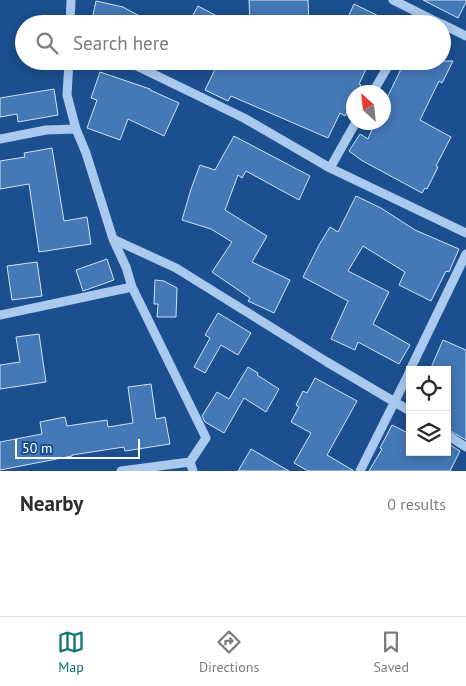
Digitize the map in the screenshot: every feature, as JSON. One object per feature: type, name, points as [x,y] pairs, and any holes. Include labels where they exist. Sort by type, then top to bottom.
[{"type":"street","points":[[70,15],[71,0]]},
{"type":"street","points":[[393,0],[423,15]]},
{"type":"street","points":[[451,28],[466,36]]},
{"type":"street","points":[[68,70],[67,95],[76,130],[86,153],[113,239],[126,266],[132,287],[206,438],[192,466],[121,471]]},
{"type":"street","points":[[145,70],[244,118],[330,168],[466,233]]},
{"type":"street","points":[[377,85],[386,70]]},
{"type":"street","points":[[0,139],[46,130],[76,130]]},
{"type":"street","points":[[330,168],[351,130]]},
{"type":"street","points":[[113,239],[176,268],[406,409]]},
{"type":"street","points":[[412,366],[466,254]]},
{"type":"street","points":[[0,315],[132,287]]},
{"type":"street","points":[[360,471],[406,379]]},
{"type":"street","points":[[451,438],[466,447]]},
{"type":"building","points":[[249,0],[308,0],[309,15],[250,15]]},
{"type":"building","points":[[423,0],[466,0],[466,2],[458,18]]},
{"type":"building","points":[[96,1],[123,7],[138,15],[93,15]]},
{"type":"building","points":[[354,4],[377,15],[349,15]]},
{"type":"building","points":[[198,6],[215,15],[193,15]]},
{"type":"building","points":[[215,70],[366,70],[359,84],[361,85],[346,85],[346,114],[345,116],[340,113],[328,138],[231,96],[228,101],[205,90]]},
{"type":"building","points":[[401,70],[448,70],[442,83],[439,81],[420,120],[451,137],[427,189],[425,188],[422,193],[361,160],[349,151],[360,134],[368,139],[372,130],[391,130],[391,90]]},
{"type":"building","points":[[100,72],[150,89],[179,103],[164,136],[128,119],[120,140],[87,128],[97,100],[91,98]]},
{"type":"building","points":[[54,89],[58,115],[18,122],[17,114],[0,117],[0,98]]},
{"type":"building","points":[[234,136],[310,176],[299,200],[246,171],[242,178],[238,175],[225,210],[267,236],[252,262],[290,280],[274,313],[248,301],[250,298],[212,272],[232,242],[211,229],[182,220],[200,165],[215,170]]},
{"type":"building","points":[[52,148],[64,221],[87,217],[91,244],[39,252],[29,184],[0,189],[0,161],[25,157],[24,153]]},
{"type":"building","points":[[356,196],[381,208],[415,230],[459,249],[449,272],[446,271],[431,301],[399,285],[405,272],[363,246],[348,271],[389,292],[373,324],[410,345],[399,364],[358,342],[355,350],[331,339],[348,301],[303,277],[330,227],[338,232]]},
{"type":"building","points":[[107,259],[114,280],[83,291],[76,270]]},
{"type":"building","points":[[37,262],[42,296],[12,300],[7,266]]},
{"type":"building","points":[[155,280],[164,281],[177,288],[176,317],[157,317],[158,304],[154,304]]},
{"type":"building","points":[[218,313],[251,333],[238,355],[221,345],[205,373],[194,367],[210,338],[205,335]]},
{"type":"building","points":[[39,334],[46,382],[0,389],[0,365],[20,362],[16,337]]},
{"type":"building","points":[[443,340],[466,350],[466,440],[451,431],[451,366],[432,366]]},
{"type":"building","points":[[248,367],[279,389],[266,412],[244,398],[224,433],[205,422],[202,416],[217,392],[229,399]]},
{"type":"building","points":[[315,378],[357,401],[327,455],[354,471],[308,471],[294,463],[311,433],[291,422],[299,407],[296,405],[303,391],[307,393]]},
{"type":"building","points":[[151,384],[156,419],[165,417],[170,444],[125,451],[124,447],[72,455],[0,470],[0,442],[42,434],[40,422],[65,417],[67,426],[107,420],[108,427],[133,423],[128,387]]},
{"type":"building","points":[[392,425],[406,432],[406,456],[451,456],[451,445],[460,451],[450,471],[369,471],[382,449],[380,448]]},
{"type":"building","points":[[251,449],[289,471],[238,471]]}]
